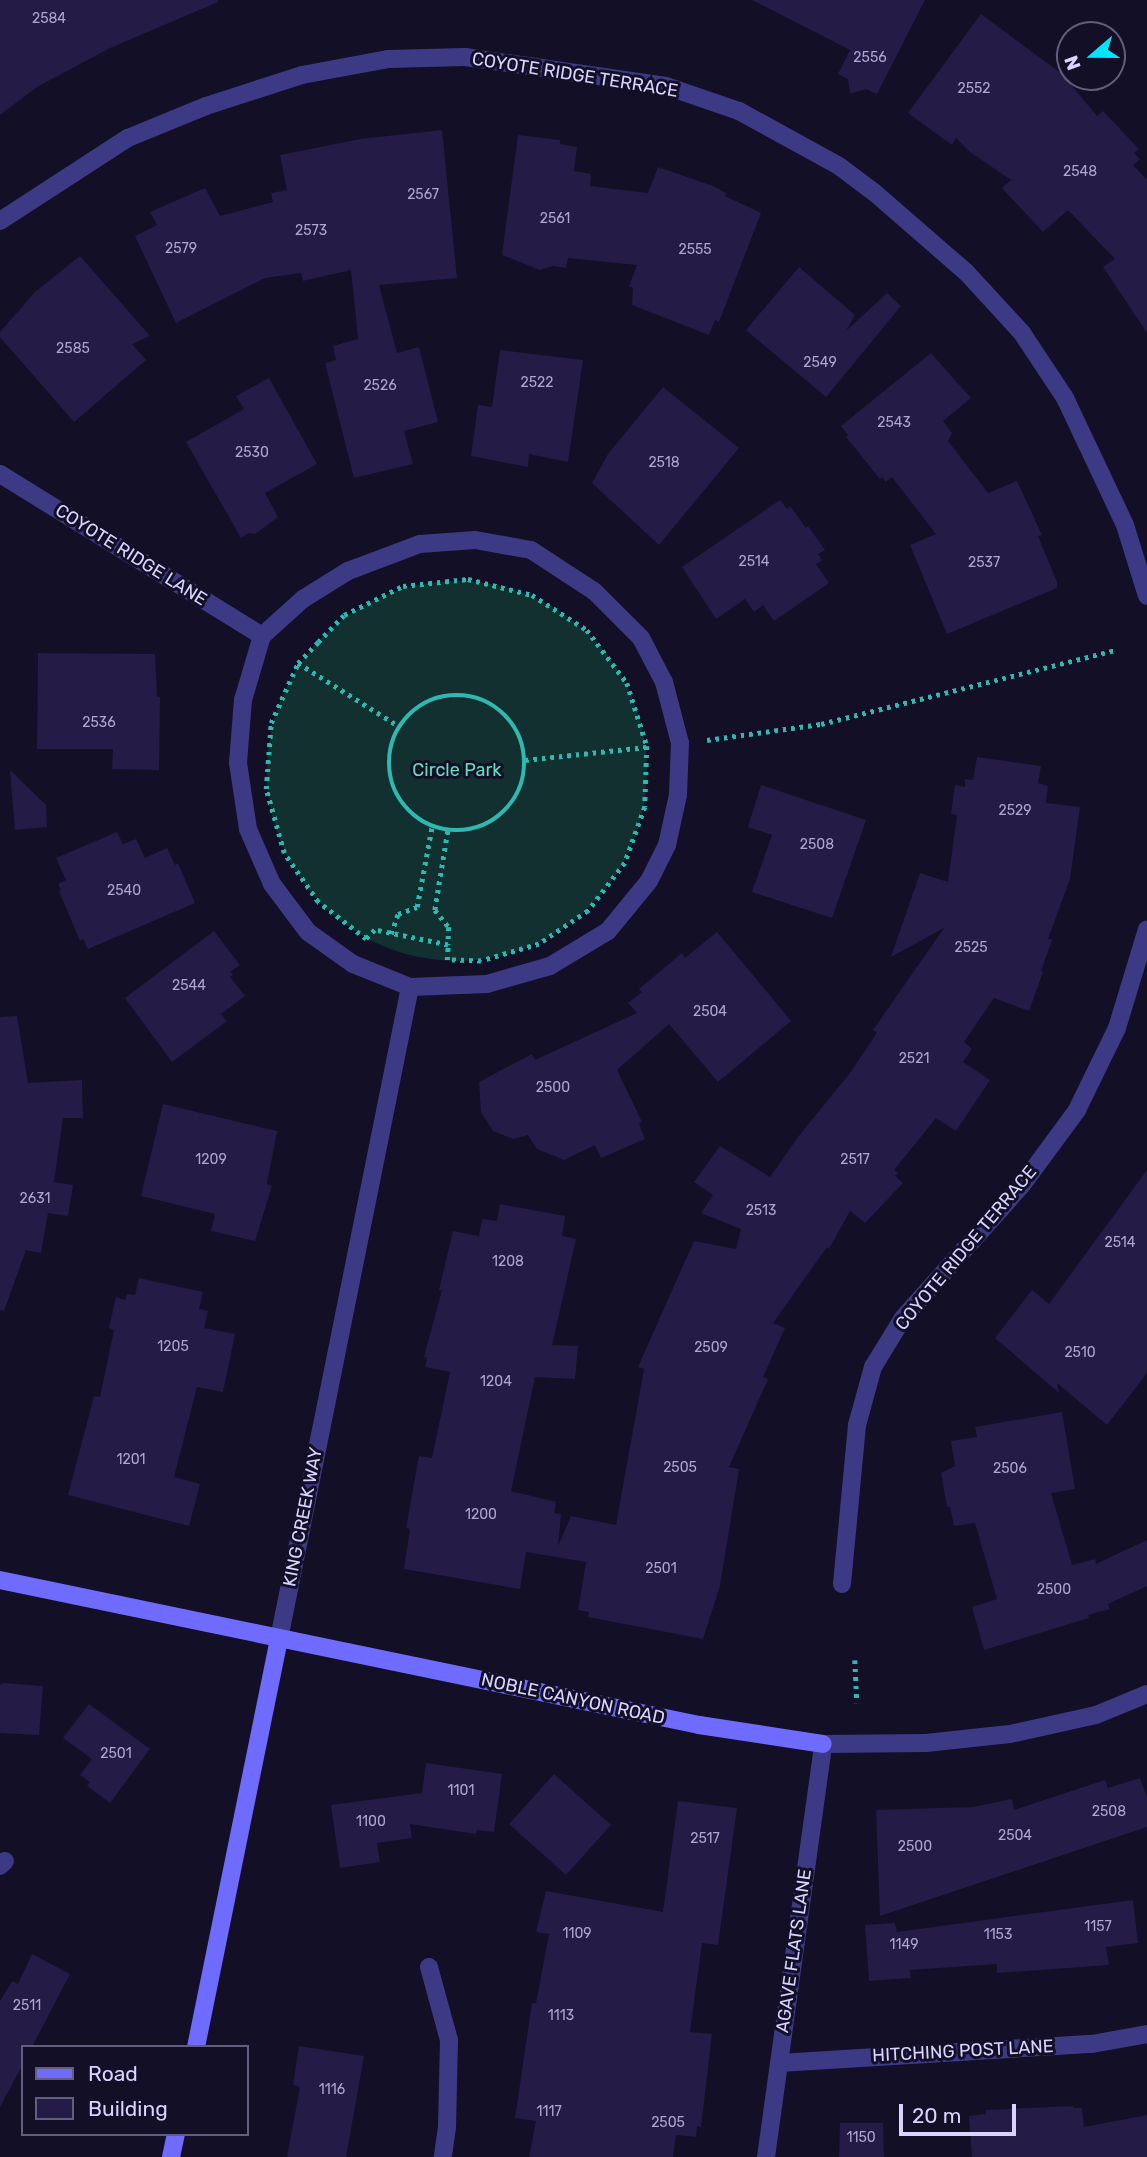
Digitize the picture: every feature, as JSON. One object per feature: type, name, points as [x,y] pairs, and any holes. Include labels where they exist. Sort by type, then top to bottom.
[{"type":"street","name":"COYOTE RIDGE TERRACE","points":[[0,221],[128,138],[206,106],[302,75],[388,59],[465,57],[666,86],[739,111],[839,166],[966,272],[1022,333],[1065,398],[1125,525],[1147,596]]},
{"type":"street","name":"COYOTE RIDGE LANE","points":[[0,474],[262,636]]},
{"type":"street","points":[[475,540],[531,550],[594,591],[641,638],[664,682],[680,743],[678,795],[667,845],[649,880],[608,931],[550,967],[487,984],[410,987],[353,964],[308,932],[272,884],[248,829],[238,763],[243,700],[262,636],[303,599],[348,571],[420,544],[475,540]]},
{"type":"street","name":"COYOTE RIDGE TERRACE","points":[[842,1584],[857,1425],[873,1367],[903,1318],[1022,1185],[1077,1110],[1116,1028],[1147,929]]},
{"type":"street","name":"KING CREEK WAY","points":[[196,2045],[410,987]]},
{"type":"street","name":"NOBLE CANYON ROAD","points":[[0,1580],[699,1725],[823,1744],[926,1743],[1010,1734],[1096,1715],[1147,1694]]},
{"type":"street","name":"AGAVE FLATS LANE","points":[[766,2157],[823,1744]]},
{"type":"street","points":[[429,1967],[449,2040],[447,2127],[443,2157]]},
{"type":"street","name":"HITCHING POST LANE","points":[[779,2063],[1092,2044],[1147,2034]]},
{"type":"street","points":[[171,2157],[176,2136]]},
{"type":"path","points":[[448,831],[435,910],[449,927],[448,945],[446,960],[481,961],[539,944],[589,911],[625,863],[645,807],[647,747],[627,683],[587,631],[532,594],[468,579],[403,586],[344,615],[298,663],[271,723],[267,776],[267,789],[284,853],[318,902],[366,939],[375,930],[448,945]]},
{"type":"path","points":[[703,741],[821,724],[1115,650]]},
{"type":"path","points":[[298,663],[399,726]]},
{"type":"path","points":[[457,694],[480,698],[499,710],[519,733],[525,760],[519,791],[508,809],[491,823],[470,831],[448,831],[432,826],[408,811],[395,792],[389,770],[390,747],[399,726],[415,709],[435,698],[457,694]]},
{"type":"path","points":[[525,760],[647,747]]},
{"type":"path","points":[[391,934],[398,914],[417,907],[432,826]]},
{"type":"path","points":[[855,1660],[857,1703]]},
{"type":"green space","name":"Circle Park","points":[[457,581],[494,585],[530,596],[563,613],[591,637],[615,665],[632,698],[643,734],[647,771],[643,808],[632,844],[615,877],[591,905],[563,929],[530,946],[494,957],[457,961],[420,957],[384,946],[351,929],[323,905],[299,877],[282,844],[271,808],[267,771],[271,734],[282,698],[299,665],[323,637],[351,613],[384,596],[420,585]]},
{"type":"building","points":[[0,0],[218,2],[110,48],[37,87],[0,115]]},
{"type":"building","points":[[752,0],[925,0],[877,94],[866,89],[850,94],[848,79],[838,74],[850,50]]},
{"type":"building","points":[[981,14],[1056,70],[1056,91],[1076,91],[1097,116],[1103,111],[1139,149],[1134,153],[1140,159],[1133,165],[1147,180],[1147,333],[1103,267],[1115,259],[1068,210],[1043,232],[1002,188],[1011,180],[970,152],[956,138],[952,145],[908,113]]},
{"type":"building","points":[[442,130],[457,278],[379,285],[397,353],[419,347],[438,422],[404,431],[413,464],[354,478],[325,363],[336,360],[333,346],[358,339],[351,270],[303,281],[301,273],[265,278],[176,323],[135,236],[157,225],[150,212],[205,188],[220,216],[273,202],[271,193],[287,190],[280,155],[360,139]]},
{"type":"building","points":[[518,135],[560,140],[560,144],[577,147],[574,171],[591,174],[590,186],[648,193],[658,167],[713,186],[726,193],[725,196],[761,213],[719,322],[715,320],[709,335],[632,305],[633,288],[629,286],[637,265],[568,258],[566,268],[553,266],[540,270],[502,255]]},
{"type":"building","points":[[80,256],[150,336],[132,344],[146,360],[74,422],[0,337],[0,332],[35,292]]},
{"type":"building","points":[[799,267],[855,315],[846,331],[887,293],[901,306],[826,397],[746,330]]},
{"type":"building","points":[[500,350],[583,360],[568,462],[529,454],[528,467],[471,456],[478,405],[492,407]]},
{"type":"building","points":[[931,353],[971,398],[943,421],[952,433],[948,441],[988,493],[1017,481],[1042,535],[1038,536],[1057,582],[1057,588],[947,634],[910,545],[936,534],[892,477],[886,482],[882,477],[880,479],[846,437],[848,435],[841,426]]},
{"type":"building","points":[[269,378],[317,464],[265,493],[278,517],[255,534],[249,533],[241,538],[186,442],[244,409],[236,396]]},
{"type":"building","points":[[663,387],[739,448],[659,545],[592,483],[608,454]]},
{"type":"building","points":[[780,500],[787,509],[790,506],[806,528],[808,526],[825,550],[818,554],[822,560],[816,564],[829,583],[774,621],[763,605],[754,612],[745,599],[716,619],[682,567]]},
{"type":"building","points":[[38,653],[155,654],[157,697],[160,697],[159,770],[112,769],[113,749],[37,749]]},
{"type":"building","points":[[977,757],[1041,766],[1038,783],[1048,786],[1046,803],[1080,807],[1070,879],[1048,939],[1052,940],[1041,971],[1043,972],[1029,1011],[994,998],[964,1042],[972,1049],[963,1062],[990,1080],[956,1131],[936,1118],[894,1170],[898,1173],[895,1176],[903,1183],[865,1223],[850,1211],[829,1249],[827,1247],[773,1323],[785,1328],[763,1377],[768,1379],[729,1467],[739,1469],[720,1586],[703,1639],[588,1617],[589,1612],[578,1610],[586,1562],[526,1552],[520,1589],[404,1569],[410,1529],[406,1528],[419,1456],[432,1458],[450,1372],[425,1367],[427,1358],[424,1357],[442,1290],[439,1290],[453,1231],[479,1236],[482,1219],[497,1221],[500,1204],[565,1216],[562,1236],[576,1239],[552,1345],[578,1346],[575,1379],[535,1377],[511,1491],[556,1502],[554,1513],[561,1514],[558,1546],[571,1516],[616,1525],[644,1369],[638,1367],[694,1241],[736,1249],[741,1229],[701,1213],[713,1195],[694,1182],[720,1146],[770,1177],[798,1137],[850,1073],[877,1033],[873,1030],[944,928],[891,957],[920,873],[948,882],[957,815],[951,814],[955,785],[965,787],[965,779],[973,780]]},
{"type":"building","points":[[10,770],[46,805],[47,827],[15,830]]},
{"type":"building","points":[[761,785],[866,820],[832,918],[752,892],[772,835],[748,827]]},
{"type":"building","points":[[117,832],[123,844],[136,839],[145,858],[167,848],[175,865],[178,863],[195,903],[88,949],[83,939],[80,941],[59,891],[61,890],[58,884],[66,880],[56,858]]},
{"type":"building","points":[[214,931],[240,965],[230,972],[233,975],[230,977],[245,996],[221,1014],[227,1021],[172,1062],[125,998]]},
{"type":"building","points":[[717,932],[791,1021],[718,1082],[669,1024],[617,1070],[642,1122],[639,1124],[645,1139],[601,1158],[595,1145],[564,1160],[537,1149],[528,1135],[513,1139],[493,1131],[481,1112],[479,1082],[532,1054],[535,1060],[637,1013],[628,1003],[642,992],[639,989],[682,953],[685,958]]},
{"type":"building","points":[[17,1016],[28,1083],[82,1080],[83,1118],[63,1118],[54,1182],[73,1185],[68,1216],[48,1213],[41,1253],[26,1250],[4,1311],[0,1310],[0,1017]]},
{"type":"building","points":[[163,1104],[277,1131],[267,1184],[272,1186],[255,1241],[211,1231],[215,1214],[141,1196]]},
{"type":"building","points":[[1147,1170],[1147,1373],[1107,1425],[1057,1383],[1059,1393],[995,1338],[1032,1290],[1049,1304]]},
{"type":"building","points":[[139,1278],[203,1292],[199,1309],[208,1311],[204,1328],[235,1334],[223,1392],[197,1387],[174,1477],[200,1484],[189,1526],[68,1495],[94,1396],[100,1397],[114,1330],[109,1328],[116,1297],[125,1300],[127,1294],[135,1295]]},
{"type":"building","points":[[1062,1412],[1075,1489],[1051,1493],[1072,1565],[1095,1559],[1096,1564],[1147,1540],[1147,1586],[1108,1604],[1110,1609],[1088,1615],[1089,1618],[984,1650],[972,1607],[997,1599],[975,1523],[954,1526],[950,1507],[947,1507],[941,1473],[955,1466],[951,1441],[977,1437],[975,1427]]},
{"type":"building","points":[[5,1683],[43,1686],[39,1735],[0,1733],[0,1685]]},
{"type":"building","points":[[89,1704],[150,1749],[110,1803],[87,1786],[90,1782],[80,1775],[92,1759],[63,1738]]},
{"type":"building","points":[[426,1763],[502,1774],[494,1832],[477,1830],[476,1834],[410,1824],[412,1838],[377,1843],[380,1862],[340,1868],[331,1805],[422,1793]]},
{"type":"building","points":[[554,1774],[611,1825],[566,1875],[509,1824]]},
{"type":"building","points":[[1140,1778],[1147,1797],[1147,1827],[880,1916],[876,1810],[973,1807],[1012,1799],[1014,1810],[1105,1780],[1108,1788]]},
{"type":"building","points":[[678,1801],[737,1808],[718,1945],[702,1943],[690,2032],[712,2034],[701,2127],[697,2126],[696,2137],[676,2135],[673,2157],[529,2157],[536,2121],[515,2118],[532,2003],[536,2003],[549,1934],[536,1932],[546,1891],[663,1912]]},
{"type":"building","points":[[1133,1900],[1138,1943],[1106,1947],[1109,1965],[997,1973],[997,1964],[910,1970],[911,1978],[869,1981],[865,1925],[895,1923],[897,1932]]},
{"type":"building","points":[[32,1954],[70,1974],[33,2045],[21,2045],[21,2068],[0,2107],[0,2001],[12,1981],[18,1984]]},
{"type":"building","points":[[299,2046],[364,2056],[346,2157],[287,2157],[300,2087],[293,2085]]},
{"type":"building","points":[[1073,2106],[1082,2108],[1084,2127],[1147,2115],[1147,2157],[972,2157],[969,2116],[986,2114],[986,2110]]},
{"type":"building","points":[[840,2123],[883,2123],[884,2157],[839,2157]]}]
